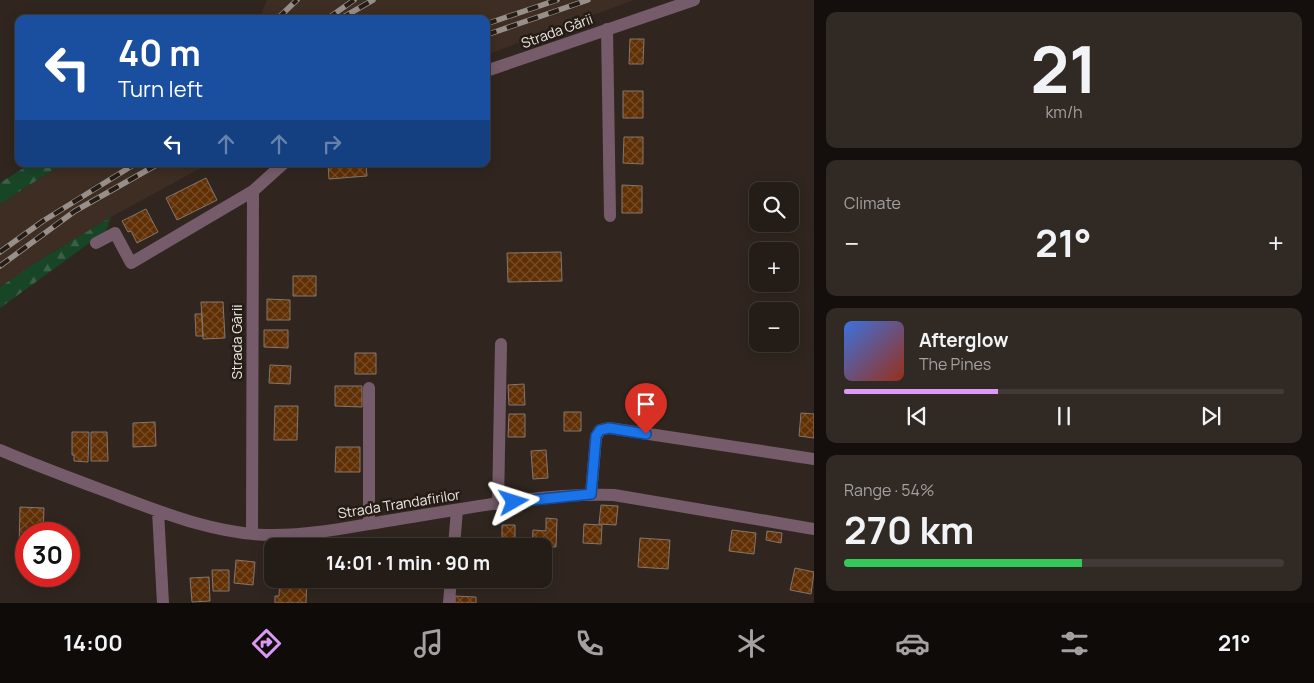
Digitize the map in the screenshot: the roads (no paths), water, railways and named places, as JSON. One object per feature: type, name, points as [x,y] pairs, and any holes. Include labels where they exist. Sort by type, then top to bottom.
[{"type":"street","name":"Strada Gării","points":[[490,70],[694,0]]},
{"type":"street","points":[[607,29],[610,216]]},
{"type":"street","points":[[96,243],[115,233],[131,263],[253,191],[280,167]]},
{"type":"street","name":"Strada Gării","points":[[252,534],[253,191]]},
{"type":"street","points":[[498,504],[500,344]]},
{"type":"street","points":[[369,524],[370,388]]},
{"type":"street","points":[[591,494],[596,436],[600,430],[609,428],[814,460]]},
{"type":"street","name":"Strada Trandafirilor","points":[[0,450],[158,511],[225,530],[252,534],[292,534],[498,504],[591,494],[614,495],[814,529]]},
{"type":"street","points":[[455,538],[457,510]]},
{"type":"street","points":[[158,511],[162,603]]},
{"type":"street","points":[[449,603],[450,588]]},
{"type":"railway","points":[[281,15],[297,0]]},
{"type":"railway","points":[[333,15],[354,0]]},
{"type":"railway","points":[[347,15],[373,0]]},
{"type":"railway","points":[[490,23],[557,0]]},
{"type":"railway","points":[[490,34],[588,0]]},
{"type":"railway","points":[[0,252],[43,221],[130,167]]},
{"type":"railway","points":[[0,266],[75,211],[153,167]]}]
